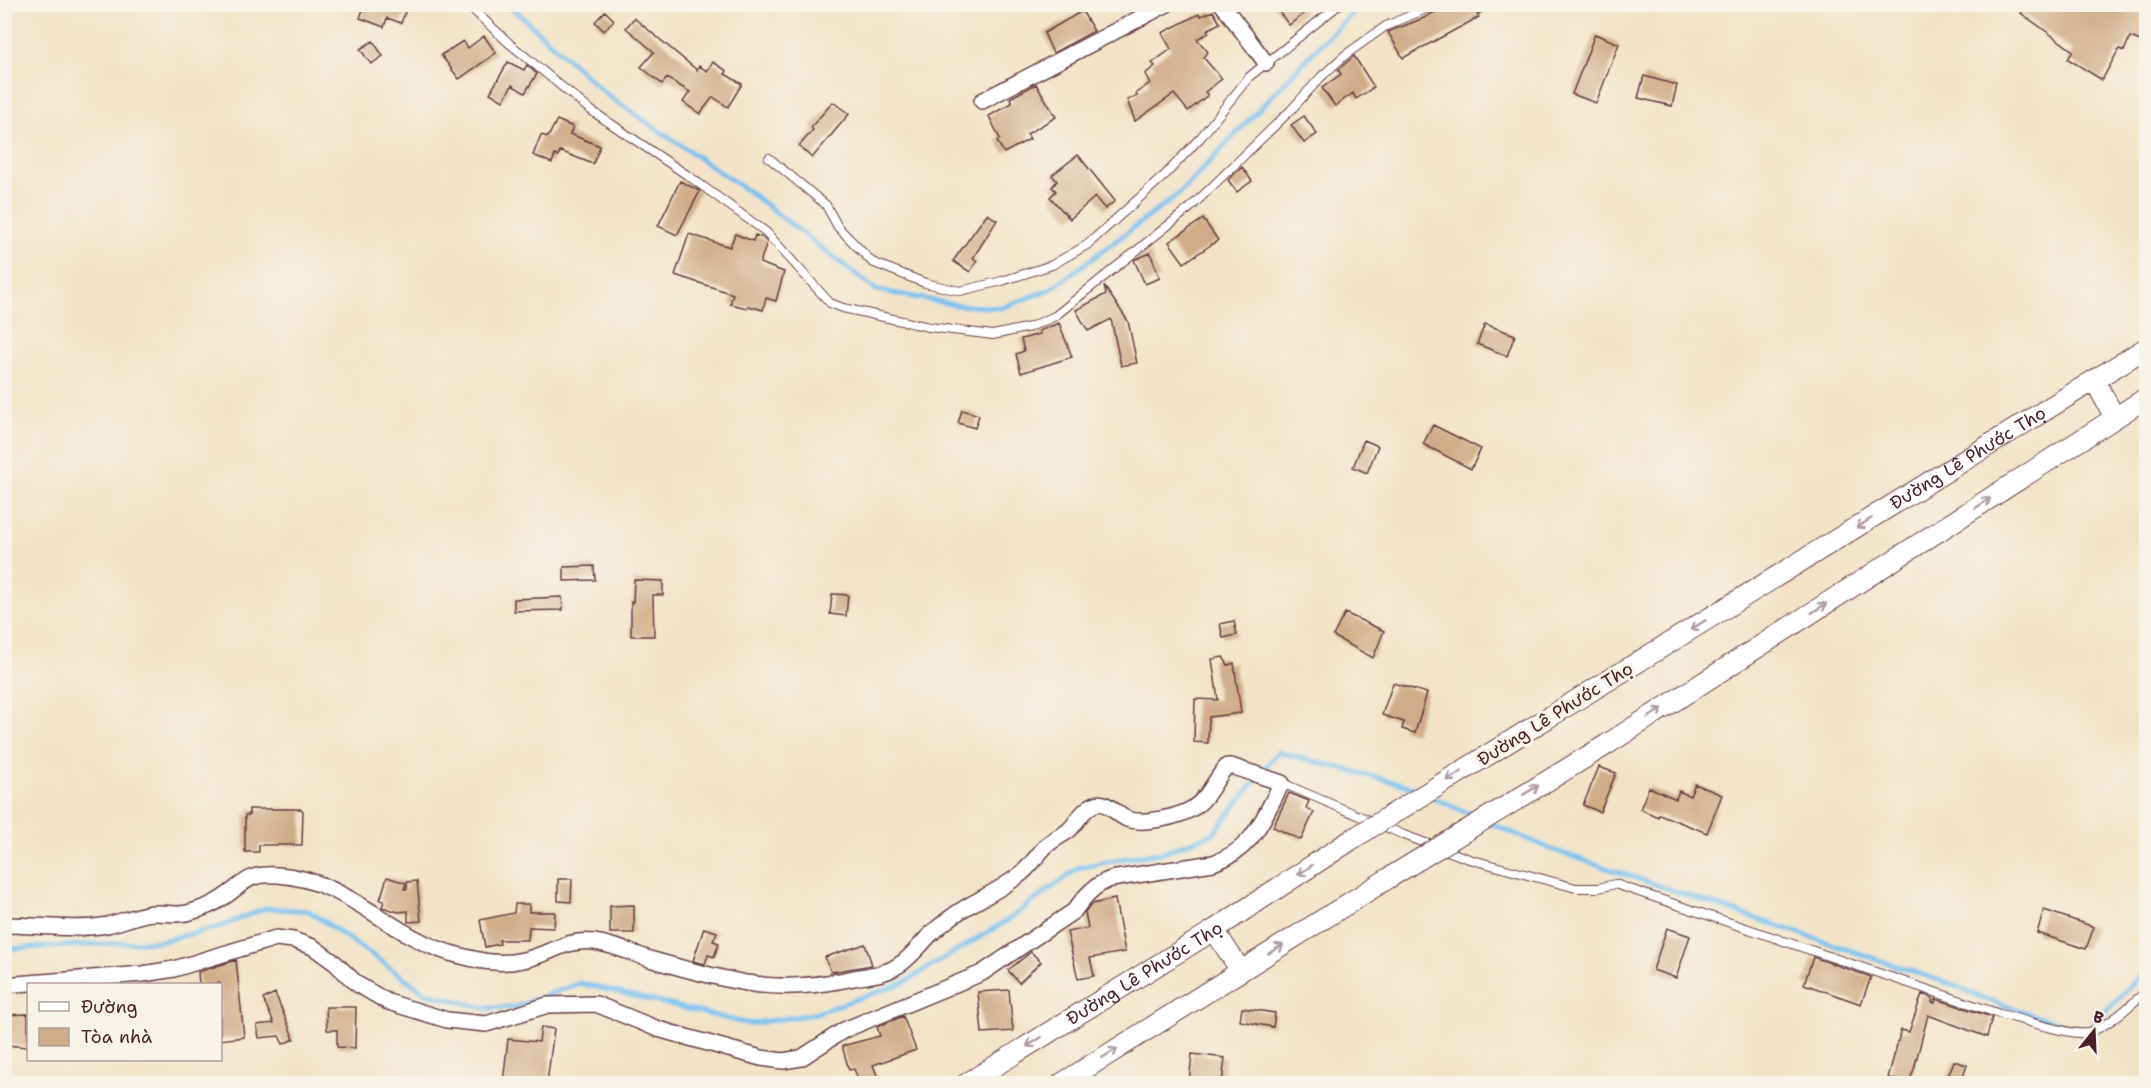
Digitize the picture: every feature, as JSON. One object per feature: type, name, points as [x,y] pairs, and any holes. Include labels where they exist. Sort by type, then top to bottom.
[{"type":"street","points":[[982,101],[1167,4]]},
{"type":"street","points":[[1222,4],[1266,63]]},
{"type":"street","name":"Đường Lê Phước Thọ","points":[[966,1083],[1214,930],[1353,838],[2146,348]]},
{"type":"street","points":[[2095,381],[2115,418]]},
{"type":"street","points":[[1061,1083],[1606,745],[2146,398]]},
{"type":"street","points":[[4,925],[91,927],[108,925],[149,913],[180,914],[219,900],[247,878],[272,874],[303,879],[334,889],[428,945],[486,963],[500,964],[525,960],[560,945],[582,941],[611,946],[686,969],[750,984],[791,987],[826,985],[885,973],[898,966],[934,931],[958,912],[1019,875],[1046,846],[1068,831],[1092,806],[1099,804],[1112,806],[1125,818],[1132,820],[1167,817],[1195,807],[1227,766],[1277,782],[1250,840],[1242,849],[1228,858],[1213,864],[1111,879],[1100,883],[1083,898],[1074,911],[982,973],[856,1024],[801,1058],[792,1060],[760,1058],[728,1050],[658,1029],[612,1008],[596,1004],[548,1005],[486,1024],[447,1020],[388,1002],[357,984],[335,963],[313,947],[293,940],[276,938],[174,969],[142,974],[29,983]]},
{"type":"street","points":[[1214,930],[1241,971]]},
{"type":"street","points":[[4,985],[27,983]]},
{"type":"lane","points":[[467,4],[510,44],[589,109],[766,232],[830,303],[929,327],[993,335],[1030,327],[1055,316],[1191,207],[1345,55],[1386,26],[1437,4]]},
{"type":"lane","points":[[769,158],[826,205],[838,227],[872,262],[925,283],[960,291],[1002,281],[1052,264],[1087,245],[1166,174],[1201,137],[1249,77],[1340,4]]},
{"type":"lane","points":[[1277,782],[1404,835],[1469,859],[1576,888],[1599,888],[1615,884],[2000,1014],[2048,1026],[2084,1034],[2090,1032],[2130,1006],[2146,991]]},
{"type":"building","points":[[356,4],[408,4],[401,23],[387,18],[384,27],[360,18],[363,9],[355,6]]},
{"type":"building","points":[[1273,4],[1298,4],[1305,13],[1289,25]]},
{"type":"building","points":[[1449,4],[1494,4],[1477,15],[1479,17],[1403,58],[1388,32],[1424,18]]},
{"type":"building","points":[[2028,4],[2146,4],[2146,26],[2141,41],[2130,37],[2124,51],[2119,49],[2102,80],[2068,59],[2073,51],[2021,13]]},
{"type":"building","points":[[605,11],[614,20],[604,31],[595,22]]},
{"type":"building","points":[[1082,11],[1094,31],[1053,53],[1044,33]]},
{"type":"building","points":[[1213,11],[1220,23],[1207,30],[1209,33],[1197,39],[1208,52],[1203,57],[1222,79],[1205,92],[1208,95],[1188,111],[1174,94],[1135,121],[1127,100],[1137,96],[1136,93],[1150,83],[1145,74],[1155,66],[1152,63],[1171,49],[1162,33],[1199,14],[1201,16]]},
{"type":"building","points":[[634,18],[697,70],[699,66],[707,71],[713,62],[727,71],[725,74],[742,84],[728,107],[713,97],[700,114],[683,102],[690,92],[667,78],[662,84],[641,67],[654,52],[626,28]]},
{"type":"building","points":[[1595,34],[1619,44],[1596,103],[1572,94]]},
{"type":"building","points":[[484,36],[496,53],[459,79],[441,55],[463,41],[468,48]]},
{"type":"building","points":[[373,41],[383,56],[371,64],[360,49]]},
{"type":"building","points":[[1354,56],[1374,87],[1356,99],[1353,93],[1335,106],[1322,88],[1341,74],[1338,70]]},
{"type":"building","points":[[508,62],[524,70],[527,65],[537,74],[525,93],[512,85],[503,101],[490,93]]},
{"type":"building","points":[[1644,76],[1677,85],[1672,106],[1638,98]]},
{"type":"building","points":[[1036,84],[1056,117],[1027,134],[1030,139],[1004,153],[997,141],[1000,139],[989,116],[1012,103],[1010,98]]},
{"type":"building","points":[[833,102],[849,114],[812,158],[799,146],[813,130],[811,127]]},
{"type":"building","points":[[1304,116],[1317,134],[1304,143],[1291,125]]},
{"type":"building","points":[[557,120],[573,127],[570,134],[600,146],[593,164],[560,151],[558,156],[555,155],[552,163],[533,155],[541,135],[548,137]]},
{"type":"building","points":[[1078,155],[1115,201],[1105,209],[1095,197],[1070,219],[1050,197],[1056,191],[1052,187],[1057,181],[1052,175]]},
{"type":"building","points":[[1242,167],[1252,181],[1237,192],[1228,180]]},
{"type":"building","points":[[680,181],[700,191],[677,235],[658,226]]},
{"type":"building","points":[[987,214],[997,220],[973,258],[977,261],[970,272],[953,261]]},
{"type":"building","points":[[1203,219],[1218,240],[1184,263],[1169,242]]},
{"type":"building","points":[[689,234],[730,247],[735,234],[753,241],[755,235],[763,238],[767,242],[760,263],[784,272],[776,301],[766,298],[763,310],[730,304],[733,294],[675,275]]},
{"type":"building","points":[[1150,253],[1160,278],[1145,284],[1134,260]]},
{"type":"building","points":[[1104,286],[1128,321],[1137,363],[1121,366],[1111,319],[1088,331],[1076,310],[1106,294]]},
{"type":"building","points":[[1059,323],[1072,357],[1021,373],[1016,354],[1024,351],[1021,339],[1040,334],[1039,331]]},
{"type":"building","points":[[1485,324],[1515,335],[1507,356],[1477,344]]},
{"type":"building","points":[[962,410],[979,415],[975,428],[958,423]]},
{"type":"building","points":[[1433,425],[1481,449],[1471,469],[1423,444]]},
{"type":"building","points":[[1364,440],[1378,446],[1367,473],[1353,467]]},
{"type":"building","points":[[594,566],[595,580],[564,581],[564,567]]},
{"type":"building","points":[[634,580],[663,581],[663,595],[653,595],[654,636],[631,636],[631,602],[633,602]]},
{"type":"building","points":[[832,594],[848,595],[846,616],[830,614]]},
{"type":"building","points":[[562,597],[563,610],[514,611],[514,599]]},
{"type":"building","points":[[1345,613],[1384,631],[1373,658],[1333,636]]},
{"type":"building","points":[[1234,621],[1237,635],[1223,638],[1220,624]]},
{"type":"building","points":[[1223,657],[1228,665],[1234,663],[1241,713],[1209,717],[1208,743],[1194,742],[1195,699],[1218,700],[1212,659]]},
{"type":"building","points":[[1393,683],[1427,693],[1415,733],[1402,729],[1404,722],[1382,715]]},
{"type":"building","points":[[1599,767],[1616,773],[1600,812],[1583,805]]},
{"type":"building","points":[[1695,784],[1722,795],[1707,833],[1640,809],[1649,787],[1676,799],[1679,791],[1690,796]]},
{"type":"building","points":[[1289,793],[1309,801],[1306,808],[1314,812],[1301,840],[1273,827]]},
{"type":"building","points":[[249,809],[301,809],[303,811],[302,845],[259,845],[259,852],[245,852],[245,815],[249,815]]},
{"type":"building","points":[[387,877],[406,883],[404,889],[407,889],[407,882],[417,881],[421,921],[408,922],[408,911],[398,912],[382,907],[384,901],[380,900]]},
{"type":"building","points":[[558,879],[572,879],[571,902],[558,901]]},
{"type":"building","points":[[1115,899],[1125,952],[1090,958],[1094,976],[1078,979],[1067,932],[1088,928],[1085,912],[1092,904]]},
{"type":"building","points":[[515,904],[529,904],[529,912],[555,912],[554,928],[529,927],[528,940],[499,940],[500,944],[485,947],[480,920],[514,913]]},
{"type":"building","points":[[634,905],[634,933],[610,933],[610,906]]},
{"type":"building","points":[[2044,910],[2094,927],[2086,949],[2037,933]]},
{"type":"building","points":[[704,928],[717,932],[713,941],[719,943],[714,957],[708,955],[705,964],[693,961]]},
{"type":"building","points":[[1667,928],[1690,936],[1676,978],[1653,970]]},
{"type":"building","points":[[865,944],[872,965],[831,972],[825,957]]},
{"type":"building","points":[[1031,952],[1041,962],[1019,983],[1008,970]]},
{"type":"building","points":[[1813,957],[1871,977],[1861,1004],[1804,984]]},
{"type":"building","points":[[236,960],[244,1037],[222,1040],[222,983],[199,983],[198,972]]},
{"type":"building","points":[[1009,990],[1013,1031],[982,1033],[978,992]]},
{"type":"building","points":[[275,993],[294,1039],[283,1044],[279,1036],[259,1038],[257,1025],[274,1023],[263,999]]},
{"type":"building","points":[[1922,994],[1933,998],[1932,1002],[1935,1003],[1936,999],[1992,1017],[1987,1037],[1928,1015],[1909,1083],[1888,1078],[1901,1030],[1909,1032]]},
{"type":"building","points":[[326,1007],[356,1007],[355,1048],[337,1047],[337,1030],[327,1030]]},
{"type":"building","points":[[1242,1008],[1275,1013],[1273,1027],[1240,1021]]},
{"type":"building","points":[[27,1014],[27,1047],[4,1045],[4,1015]]},
{"type":"building","points":[[903,1016],[916,1050],[873,1065],[880,1083],[860,1083],[854,1069],[849,1070],[842,1046],[880,1036],[877,1027]]},
{"type":"building","points":[[541,1027],[554,1029],[547,1083],[503,1083],[508,1039],[539,1042]]},
{"type":"building","points":[[1192,1054],[1225,1058],[1222,1083],[1189,1083]]},
{"type":"building","points":[[1954,1061],[1967,1065],[1961,1083],[1947,1079]]},
{"type":"waterway","points":[[503,4],[517,12],[607,95],[752,194],[876,290],[956,305],[1001,308],[1051,289],[1179,194],[1315,50],[1362,4]]},
{"type":"waterway","points":[[4,949],[162,941],[219,927],[266,908],[309,911],[426,993],[485,1008],[515,1007],[580,983],[749,1024],[813,1014],[903,983],[1008,920],[1078,868],[1161,853],[1214,833],[1278,752],[1405,785],[1421,792]]},
{"type":"waterway","points":[[1430,796],[1479,818]]},
{"type":"waterway","points":[[1490,823],[1553,850],[2086,1032],[2146,970]]}]
